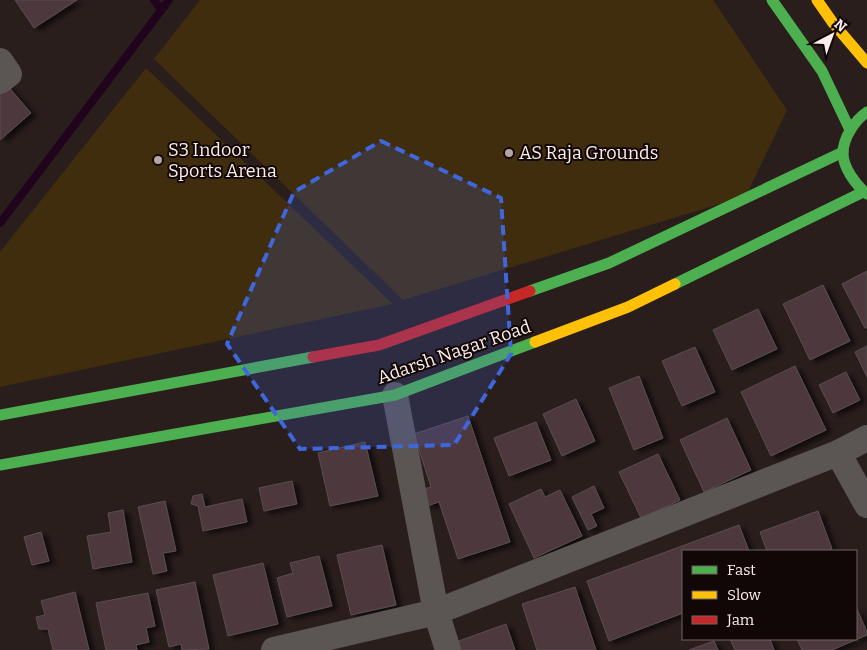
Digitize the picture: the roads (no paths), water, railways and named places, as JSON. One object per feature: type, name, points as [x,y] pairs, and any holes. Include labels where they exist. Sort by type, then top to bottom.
[{"type":"main road","points":[[772,0],[822,71],[850,130]]},
{"type":"main road","points":[[817,0],[833,23],[867,62]]},
{"type":"main road","points":[[865,193],[850,172],[843,152],[850,130],[863,114],[867,112]]},
{"type":"main road","name":"Adarsh Nagar Road","points":[[0,415],[378,344],[609,262],[843,152]]},
{"type":"main road","name":"Adarsh Nagar Road","points":[[0,464],[395,395],[628,308],[865,193]]},
{"type":"street","points":[[0,61],[9,74],[0,81]]},
{"type":"street","points":[[395,395],[436,612],[448,650]]},
{"type":"street","points":[[274,650],[436,612],[838,453],[867,438]]},
{"type":"street","points":[[838,453],[867,505]]},
{"type":"waterway","points":[[154,0],[161,9]]},
{"type":"waterway","points":[[0,223],[169,0]]},
{"type":"place","name":"AS Raja Grounds","points":[[509,153]]},
{"type":"place","name":"S3 Indoor Sports Arena","points":[[158,160]]}]
